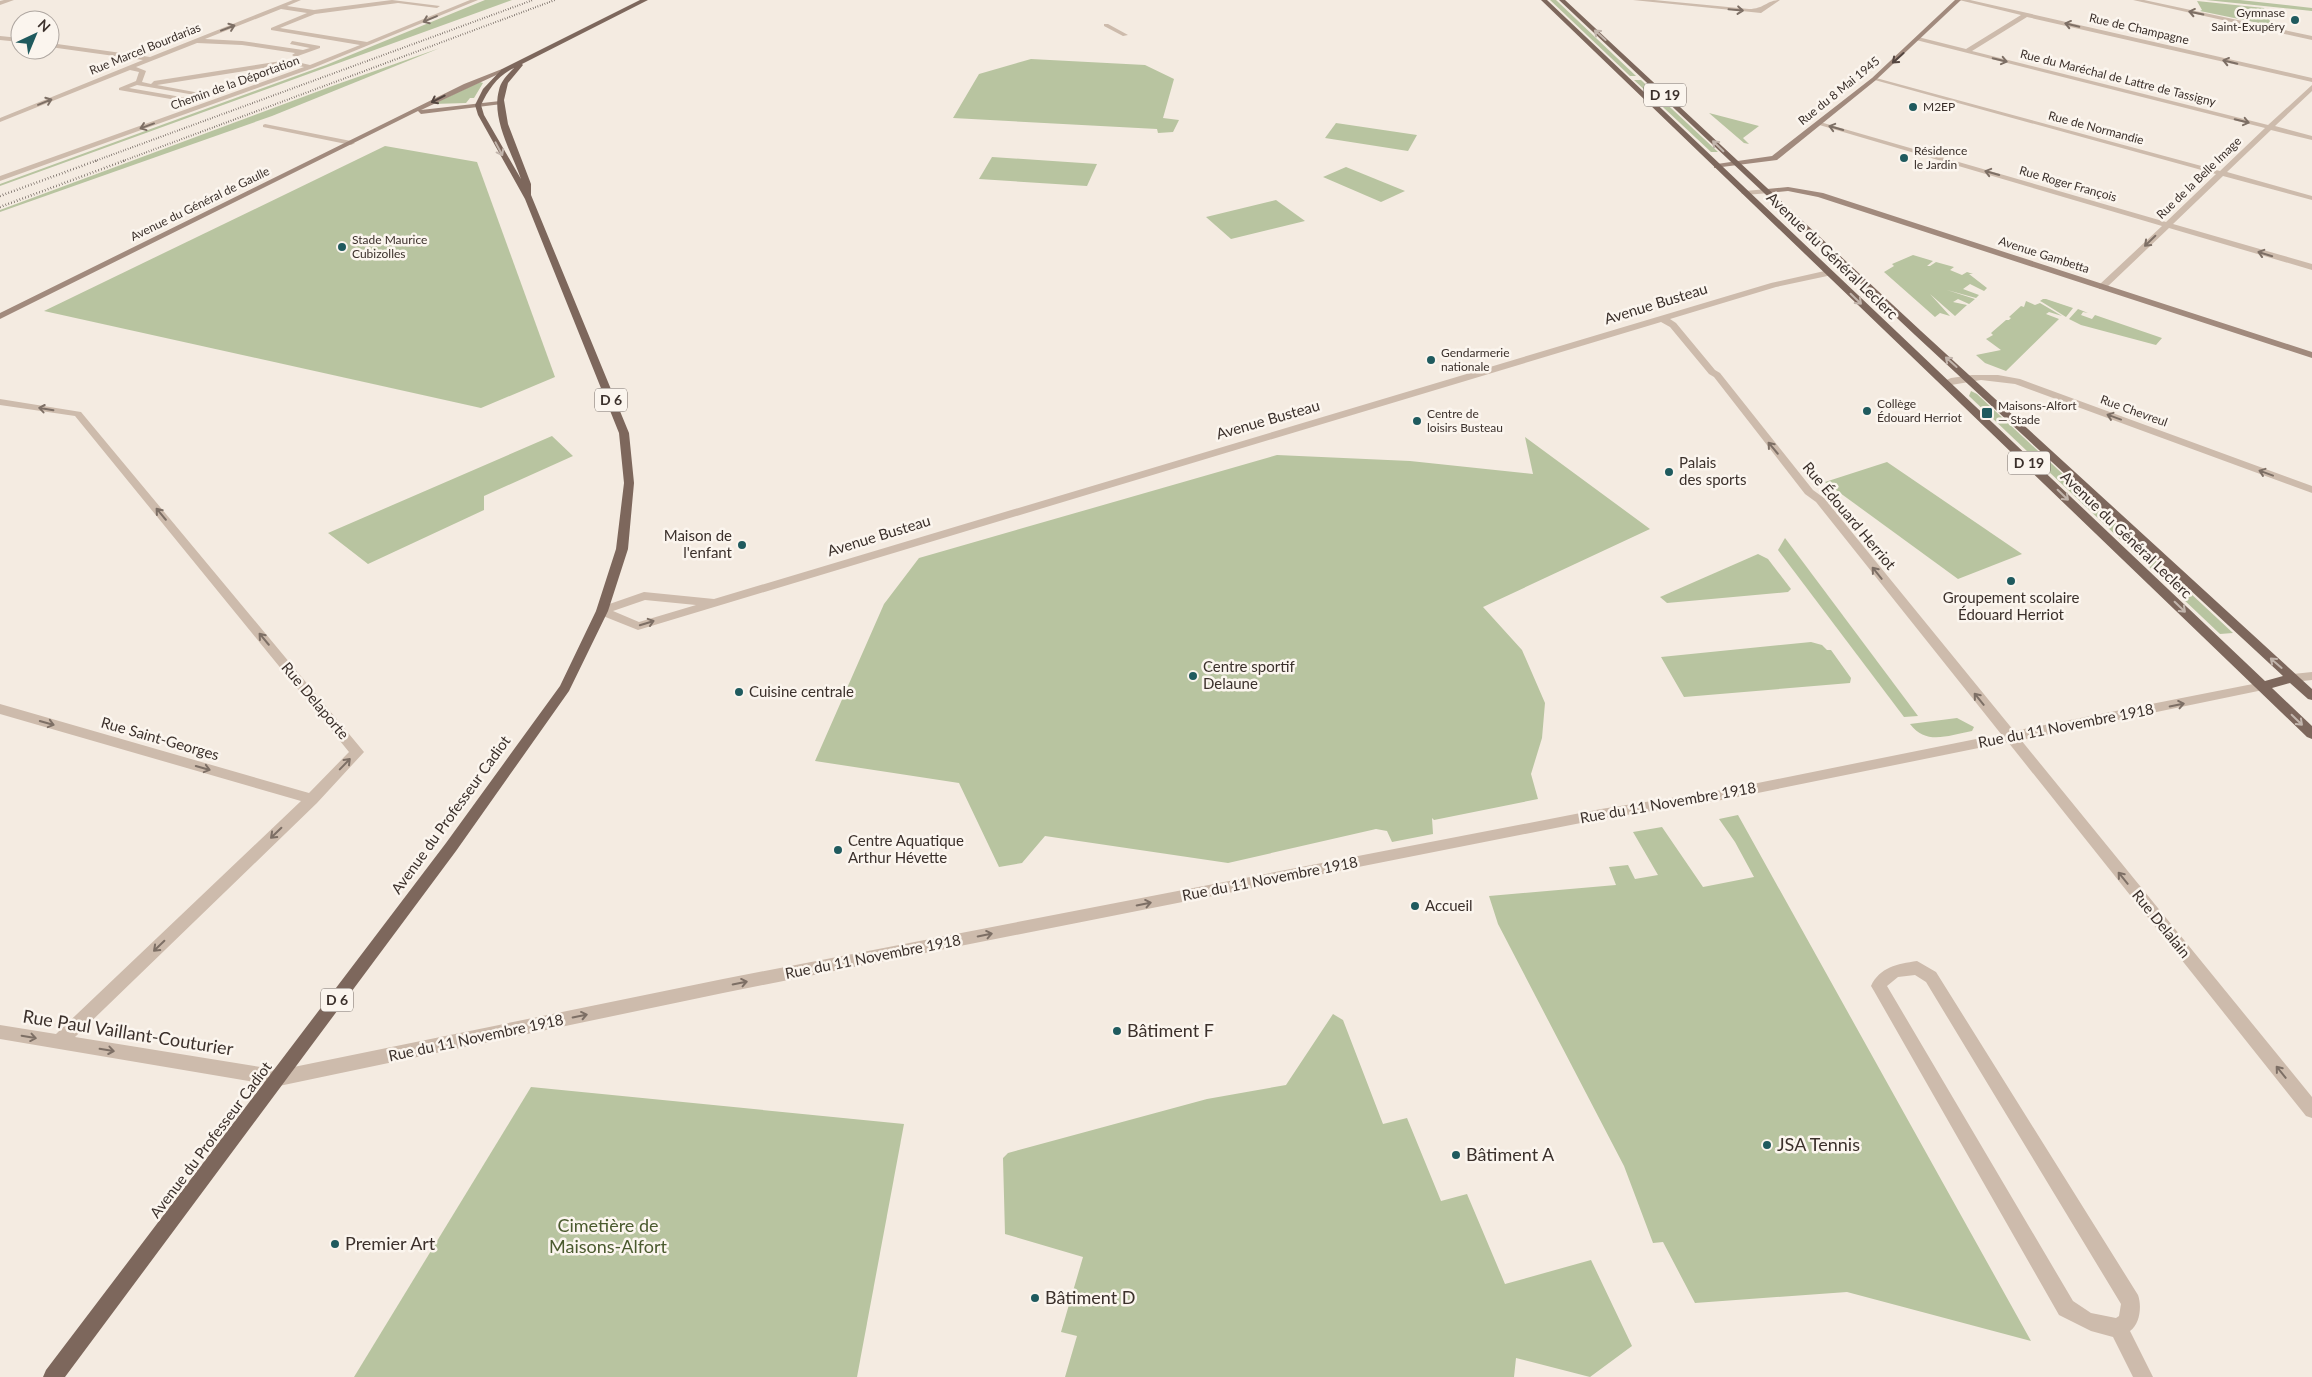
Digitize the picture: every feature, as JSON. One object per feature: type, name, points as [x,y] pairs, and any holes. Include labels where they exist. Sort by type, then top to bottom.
[{"type":"main road","name":"Avenue du Général de Gaulle","points":[[478,106],[485,90],[504,70],[645,0]]},
{"type":"main road","name":"Avenue du Général Leclerc","points":[[1544,0],[2312,734]]},
{"type":"main road","name":"Avenue du Général Leclerc","points":[[1562,0],[1857,276],[2312,696]]},
{"type":"main road","name":"Avenue du Général de Gaulle","points":[[502,89],[509,76],[527,58]]},
{"type":"main road","name":"Avenue du Professeur Cadiot","points":[[502,89],[500,104],[527,184],[529,199]]},
{"type":"main road","name":"Avenue du Professeur Cadiot","points":[[54,1377],[445,855],[565,688],[602,611],[622,549],[630,483],[624,432],[529,199],[481,115],[478,106]]},
{"type":"main road","points":[[1829,273],[1857,276]]},
{"type":"main road","points":[[2263,686],[2293,678]]},
{"type":"street","points":[[0,3],[11,0]]},
{"type":"street","points":[[344,0],[273,29],[369,44]]},
{"type":"street","points":[[393,0],[437,6]]},
{"type":"street","name":"Chemin de la Déportation","points":[[0,179],[311,67],[475,0]]},
{"type":"street","points":[[1636,0],[1749,11],[1761,10],[1777,0]]},
{"type":"street","name":"Rue du 8 Mai 1945","points":[[1717,166],[1774,158],[1874,79],[1960,0]]},
{"type":"street","name":"Rue de Champagne","points":[[1960,0],[2312,80]]},
{"type":"street","points":[[2136,0],[2312,38]]},
{"type":"street","name":"Rue Marcel Bourdarias","points":[[0,120],[130,68],[280,4],[296,1]]},
{"type":"street","points":[[280,4],[314,12],[398,1]]},
{"type":"street","points":[[1966,52],[2026,15]]},
{"type":"street","points":[[1106,25],[1124,34]]},
{"type":"street","points":[[256,38],[318,47],[296,55],[288,62]]},
{"type":"street","points":[[196,40],[242,43],[303,52]]},
{"type":"street","name":"Rue du Maréchal de Lattre de Tassigny","points":[[1918,40],[2312,138]]},
{"type":"street","points":[[60,46],[150,59]]},
{"type":"street","points":[[202,94],[188,100],[121,89],[138,84],[288,62],[311,67]]},
{"type":"street","points":[[130,68],[143,71],[138,84]]},
{"type":"street","name":"Avenue du Général de Gaulle","points":[[0,316],[88,270],[351,143],[466,85],[504,70]]},
{"type":"street","name":"Rue de Normandie","points":[[1874,79],[2312,198]]},
{"type":"street","points":[[138,84],[224,99]]},
{"type":"street","name":"Rue de la Belle Image","points":[[2102,287],[2312,87]]},
{"type":"street","name":"Avenue du Général de Gaulle","points":[[410,114],[500,104]]},
{"type":"street","name":"Rue Roger François","points":[[1818,123],[2312,267]]},
{"type":"street","points":[[265,126],[351,143]]},
{"type":"street","name":"Avenue Gambetta","points":[[1767,191],[1798,190],[1820,195],[2312,355]]},
{"type":"street","name":"Avenue du Général Leclerc","points":[[1745,193],[1767,191]]},
{"type":"street","name":"Avenue Busteau","points":[[602,611],[638,626],[1774,285],[1829,273]]},
{"type":"street","name":"Rue Édouard Herriot","points":[[1664,319],[1673,325],[1717,376],[1809,492],[1820,500],[2009,738]]},
{"type":"street","name":"Rue Chevreul","points":[[1945,383],[1967,376],[1993,376],[2017,380],[2312,490]]},
{"type":"street","name":"Rue Delaporte","points":[[0,402],[78,414],[357,752],[312,799],[59,1042]]},
{"type":"street","name":"Avenue Busteau","points":[[602,611],[644,596],[716,602]]},
{"type":"street","points":[[2293,678],[2312,676]]},
{"type":"street","name":"Rue du 11 Novembre 1918","points":[[279,1078],[723,986],[1592,816],[1728,794],[2263,686]]},
{"type":"street","name":"Rue Saint-Georges","points":[[0,709],[312,799]]},
{"type":"street","name":"Rue Delalain","points":[[2009,738],[2312,1110]]},
{"type":"street","points":[[1917,968],[1931,977],[2131,1302],[2128,1321],[2119,1328],[2098,1326],[2080,1319],[2066,1308],[1879,986],[1884,976],[1893,971],[1917,968]]},
{"type":"street","name":"Rue Paul Vaillant-Couturier","points":[[0,1032],[279,1078]]},
{"type":"street","points":[[2119,1328],[2141,1372]]},
{"type":"green space","points":[[485,0],[512,0],[0,186],[0,184],[326,65]]},
{"type":"green space","points":[[1550,0],[1556,0],[1636,76],[1630,76]]},
{"type":"green space","points":[[2206,0],[2240,0],[2312,8],[2312,11]]},
{"type":"green space","points":[[2197,1],[2264,8],[2271,18],[2268,18],[2273,26],[2200,11],[2202,10]]},
{"type":"green space","points":[[440,48],[272,116],[0,212],[0,210],[335,85]]},
{"type":"green space","points":[[1031,59],[1145,65],[1174,79],[1163,118],[1179,120],[1173,132],[1158,133],[1157,129],[953,118],[979,74]]},
{"type":"green space","points":[[1634,80],[1641,80],[1718,152],[1711,152]]},
{"type":"green space","points":[[480,82],[483,83],[474,98],[470,98],[466,103],[433,104]]},
{"type":"green space","points":[[1709,113],[1759,126],[1743,138],[1749,144],[1744,143]]},
{"type":"green space","points":[[1336,123],[1417,135],[1408,151],[1325,138]]},
{"type":"green space","name":"Stade Maurice Cubizolles","points":[[385,146],[477,162],[555,377],[481,408],[44,311]]},
{"type":"green space","points":[[992,157],[1097,164],[1087,186],[979,179]]},
{"type":"green space","points":[[1346,167],[1405,191],[1381,202],[1323,177]]},
{"type":"green space","points":[[1276,200],[1305,221],[1231,239],[1206,217]]},
{"type":"green space","points":[[1913,255],[1933,261],[1927,266],[1936,262],[1954,267],[1950,270],[1962,275],[1967,272],[1973,274],[1969,274],[1987,288],[1984,291],[1970,284],[1963,289],[1979,295],[1976,298],[1947,290],[1975,299],[1969,304],[1958,299],[1953,302],[1967,305],[1955,316],[1930,294],[1950,316],[1940,313],[1935,317],[1884,272],[1894,266],[1892,264]]},
{"type":"green space","points":[[2043,299],[2073,308],[2066,317],[2040,301]]},
{"type":"green space","points":[[2026,301],[2035,305],[2040,303],[2062,316],[2049,312],[2046,314],[2059,319],[2006,371],[1985,363],[1976,355],[2001,350],[1986,339],[1993,335],[1991,333],[2006,320],[2009,320],[2011,318],[2009,317],[2021,306],[2024,307]]},
{"type":"green space","points":[[2078,309],[2088,313],[2083,312],[2081,315],[2092,319],[2095,315],[2162,338],[2156,345],[2081,325],[2069,319]]},
{"type":"green space","points":[[1971,391],[1977,394],[2233,633],[2220,634],[1969,396]]},
{"type":"green space","points":[[552,436],[573,456],[484,496],[484,510],[368,564],[328,533]]},
{"type":"green space","name":"Centre sportif Delaune","points":[[1525,437],[1650,529],[1483,607],[1522,650],[1545,703],[1542,738],[1531,774],[1538,799],[1434,820],[1432,818],[1433,834],[1392,842],[1387,831],[1376,829],[1228,863],[1045,836],[1022,863],[999,867],[959,783],[815,761],[884,604],[919,558],[1277,455],[1410,461],[1533,474]]},
{"type":"green space","points":[[1887,462],[2022,554],[1958,579],[1825,482]]},
{"type":"green space","points":[[1785,538],[1918,716],[1904,717],[1778,550]]},
{"type":"green space","points":[[1758,554],[1768,559],[1791,589],[1788,592],[1667,603],[1660,597]]},
{"type":"green space","points":[[1811,642],[1831,650],[1851,678],[1850,683],[1684,697],[1661,657]]},
{"type":"green space","points":[[1957,718],[1974,727],[1972,731],[1931,737],[1923,735],[1910,724]]},
{"type":"green space","name":"JSA Tennis","points":[[1738,815],[2031,1341],[1847,1292],[1695,1303],[1663,1242],[1653,1243],[1624,1166],[1498,924],[1489,896],[1616,885],[1609,867],[1628,865],[1635,879],[1658,875],[1633,832],[1662,827],[1703,887],[1754,877],[1735,842],[1719,819]]},
{"type":"green space","points":[[1333,1014],[1343,1020],[1383,1124],[1407,1118],[1441,1201],[1467,1194],[1505,1284],[1591,1260],[1632,1346],[1590,1377],[1516,1358],[1514,1377],[1065,1377],[1077,1336],[1061,1332],[1083,1257],[1005,1234],[1003,1158],[1008,1153],[1207,1099],[1286,1085]]},
{"type":"green space","name":"Cimetière de Maisons-Alfort","points":[[531,1087],[904,1124],[857,1377],[354,1377]]},
{"type":"railway","points":[[95,161],[533,0]]},
{"type":"railway","points":[[123,161],[555,0]]},
{"type":"railway","points":[[0,196],[98,160]]},
{"type":"railway","points":[[0,207],[126,160]]},
{"type":"place","name":"Gymnase Saint-Exupéry","points":[[2295,20]]},
{"type":"place","name":"M2EP","points":[[1913,107]]},
{"type":"place","name":"Résidence le Jardin","points":[[1904,158]]},
{"type":"place","name":"Stade Maurice Cubizolles","points":[[342,247]]},
{"type":"place","name":"Gendarmerie nationale","points":[[1431,360]]},
{"type":"place","name":"Collège Édouard Herriot","points":[[1867,411]]},
{"type":"place","name":"Maisons-Alfort — Stade","points":[[1987,413]]},
{"type":"place","name":"Centre de loisirs Busteau","points":[[1417,421]]},
{"type":"place","name":"Palais des sports","points":[[1669,472]]},
{"type":"place","name":"Maison de l'enfant","points":[[742,545]]},
{"type":"place","name":"Groupement scolaire Édouard Herriot","points":[[2011,581]]},
{"type":"place","name":"Centre sportif Delaune","points":[[1193,676]]},
{"type":"place","name":"Cuisine centrale","points":[[739,692]]},
{"type":"place","name":"Centre Aquatique Arthur Hévette","points":[[838,850]]},
{"type":"place","name":"Accueil","points":[[1415,906]]},
{"type":"place","name":"Bâtiment F","points":[[1117,1031]]},
{"type":"place","name":"JSA Tennis","points":[[1767,1145]]},
{"type":"place","name":"Bâtiment A","points":[[1456,1155]]},
{"type":"place","name":"Premier Art","points":[[335,1244]]},
{"type":"place","name":"Bâtiment D","points":[[1035,1298]]}]
